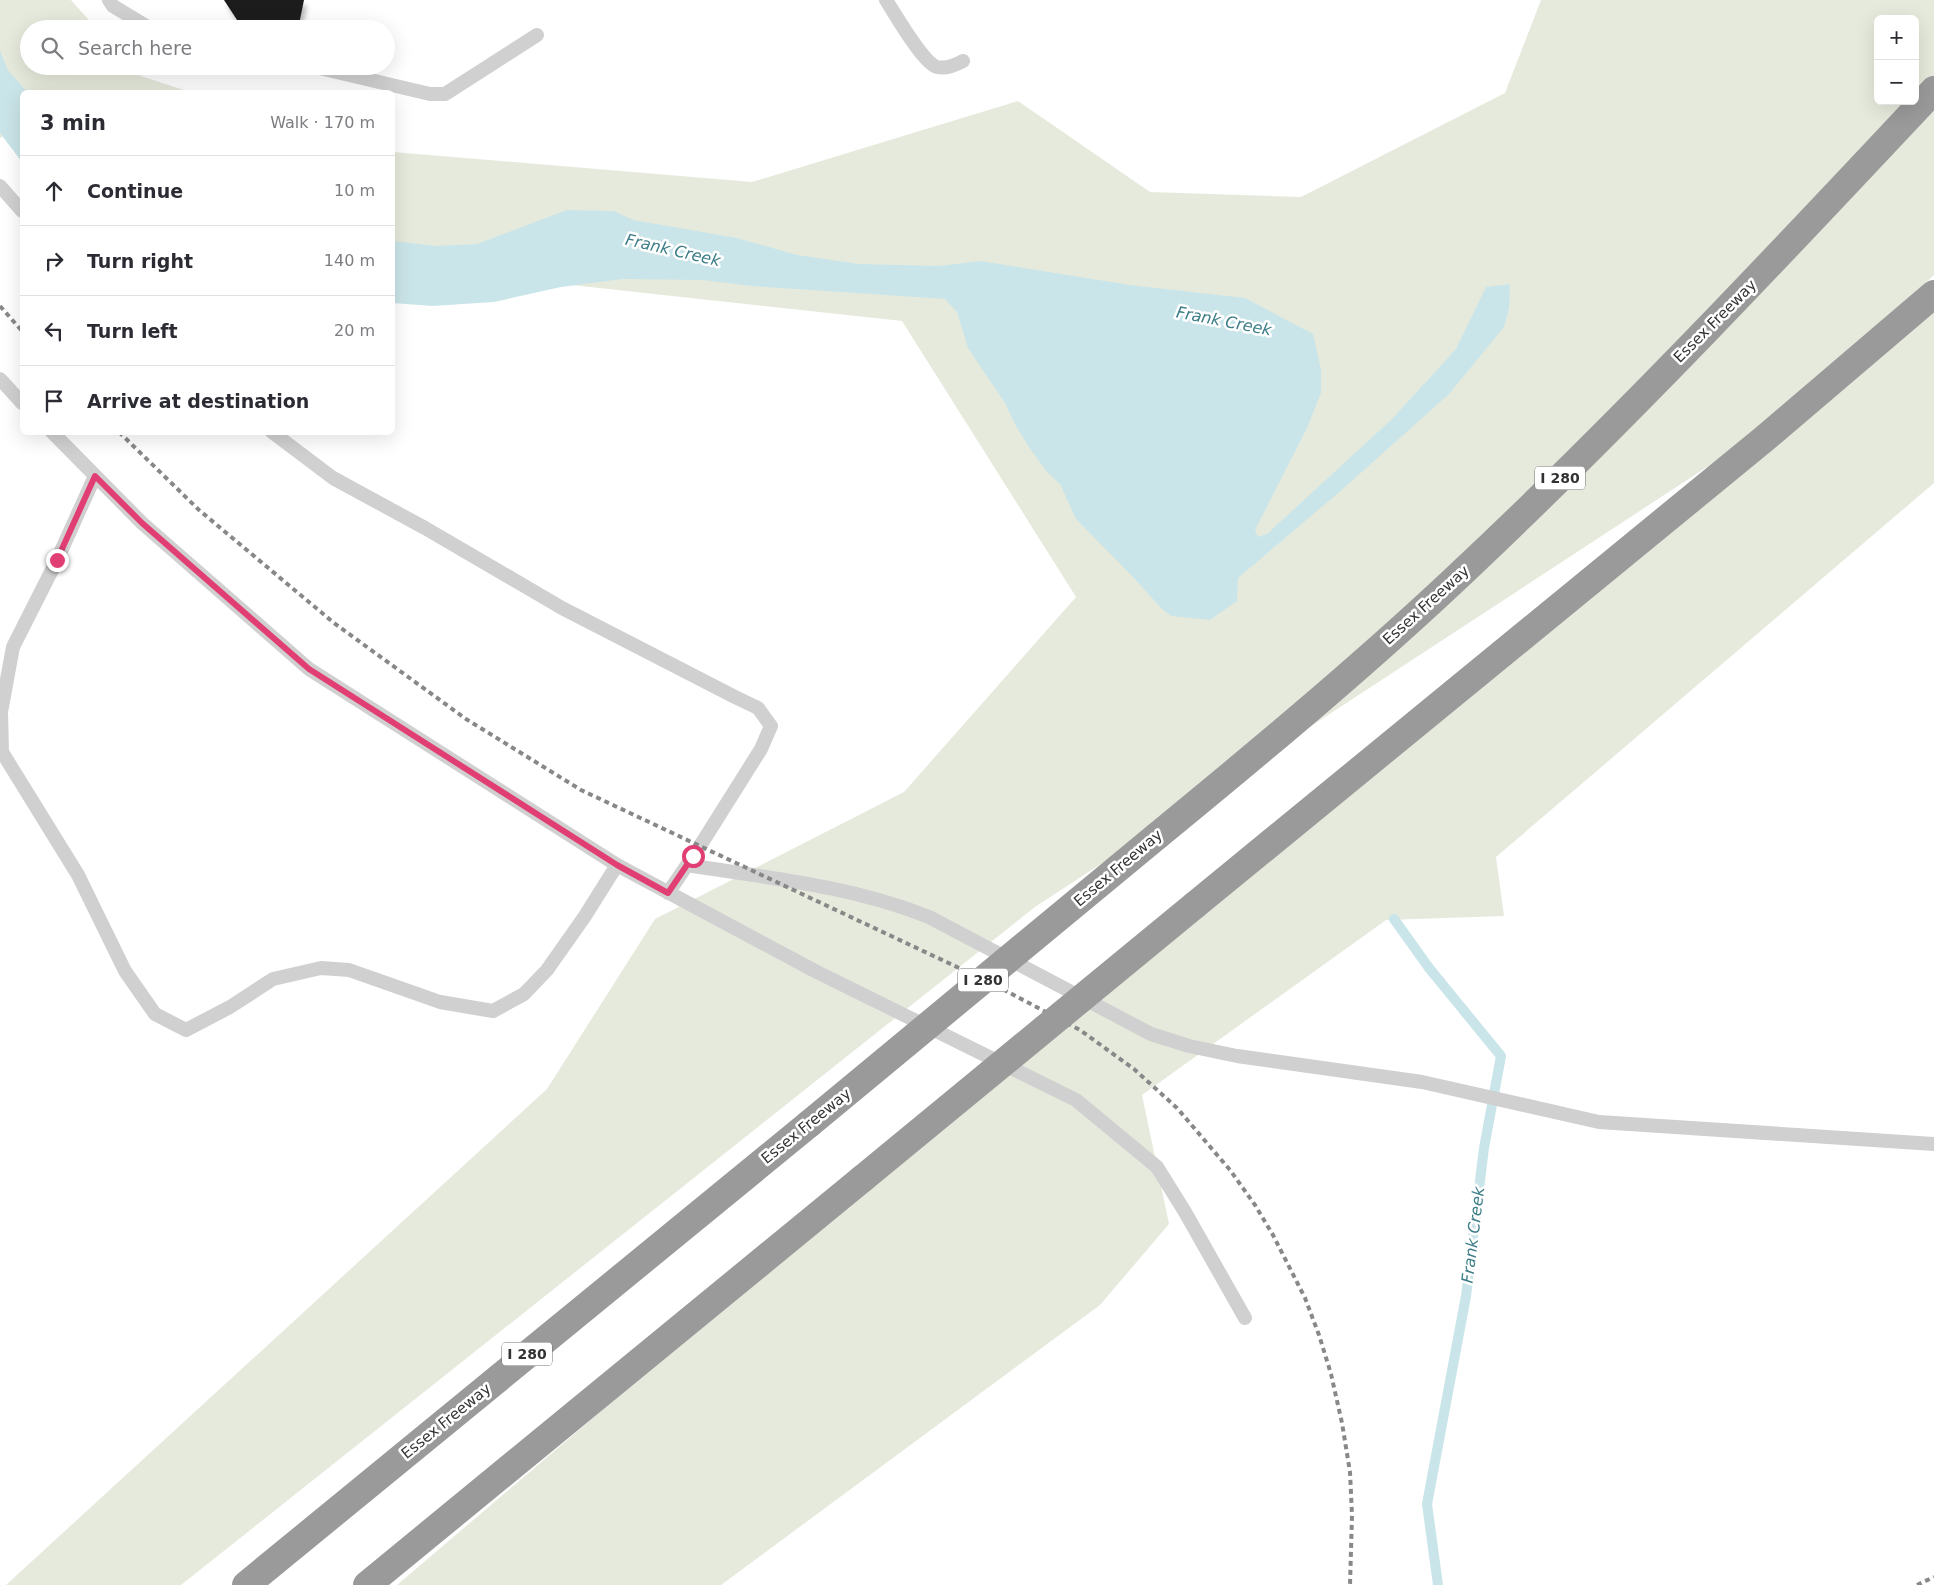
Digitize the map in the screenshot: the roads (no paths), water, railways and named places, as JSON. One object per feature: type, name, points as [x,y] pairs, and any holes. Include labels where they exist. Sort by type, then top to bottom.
[{"type":"highway","name":"Essex Freeway","points":[[246,1585],[1158,836],[1391,638],[1488,548],[1731,305],[1934,90]]},
{"type":"highway","points":[[367,1585],[1764,439],[1934,294]]},
{"type":"lane","points":[[108,0],[113,6],[136,20]]},
{"type":"lane","points":[[886,0],[926,61],[937,67],[950,67],[963,61]]},
{"type":"lane","points":[[349,75],[430,94],[445,94],[537,35]]},
{"type":"lane","points":[[0,186],[20,209]]},
{"type":"lane","points":[[0,379],[20,401]]},
{"type":"lane","points":[[55,435],[142,523],[309,669],[617,865],[815,972],[1076,1100],[1157,1168],[1185,1212],[1245,1318]]},
{"type":"lane","points":[[276,435],[333,478],[425,528],[562,608],[758,708],[771,726],[761,749],[668,893]]},
{"type":"lane","points":[[95,476],[57,560],[13,647],[1,712],[2,752],[78,875],[125,971],[155,1014],[186,1030],[230,1007],[273,979],[321,968],[349,970],[440,1002],[493,1011],[524,994],[547,970],[585,916],[617,865]]},
{"type":"lane","points":[[687,865],[826,886],[895,904],[930,917],[1152,1034],[1189,1046],[1237,1056],[1422,1082],[1599,1122],[1934,1144]]},
{"type":"water","points":[[0,51],[8,70],[25,90],[20,90],[20,159],[0,133]]},
{"type":"water","points":[[567,210],[614,211],[633,220],[737,238],[797,255],[859,264],[939,266],[980,261],[1130,285],[1245,298],[1313,334],[1321,369],[1321,393],[1307,428],[1255,530],[1258,537],[1267,534],[1392,419],[1456,349],[1486,287],[1510,284],[1509,308],[1504,327],[1449,394],[1344,488],[1238,578],[1237,601],[1210,620],[1171,616],[1161,608],[1076,519],[1060,484],[1047,472],[1031,450],[1017,428],[1005,403],[968,348],[957,312],[945,299],[752,286],[702,280],[622,279],[561,287],[494,302],[432,306],[395,303],[395,241],[435,246],[477,244]]},
{"type":"waterway","name":"Frank Creek","points":[[1394,919],[1429,968],[1501,1056],[1484,1148],[1466,1296],[1427,1504],[1438,1585]]},
{"type":"railway","points":[[0,306],[20,329]]},
{"type":"railway","points":[[122,435],[199,510],[334,623],[466,719],[581,790],[991,983],[1080,1030],[1134,1069],[1177,1108],[1230,1170],[1255,1205],[1273,1235],[1305,1298],[1319,1335],[1331,1374],[1350,1472],[1352,1515],[1350,1585]]},
{"type":"railway","points":[[1917,1585],[1934,1577]]}]
